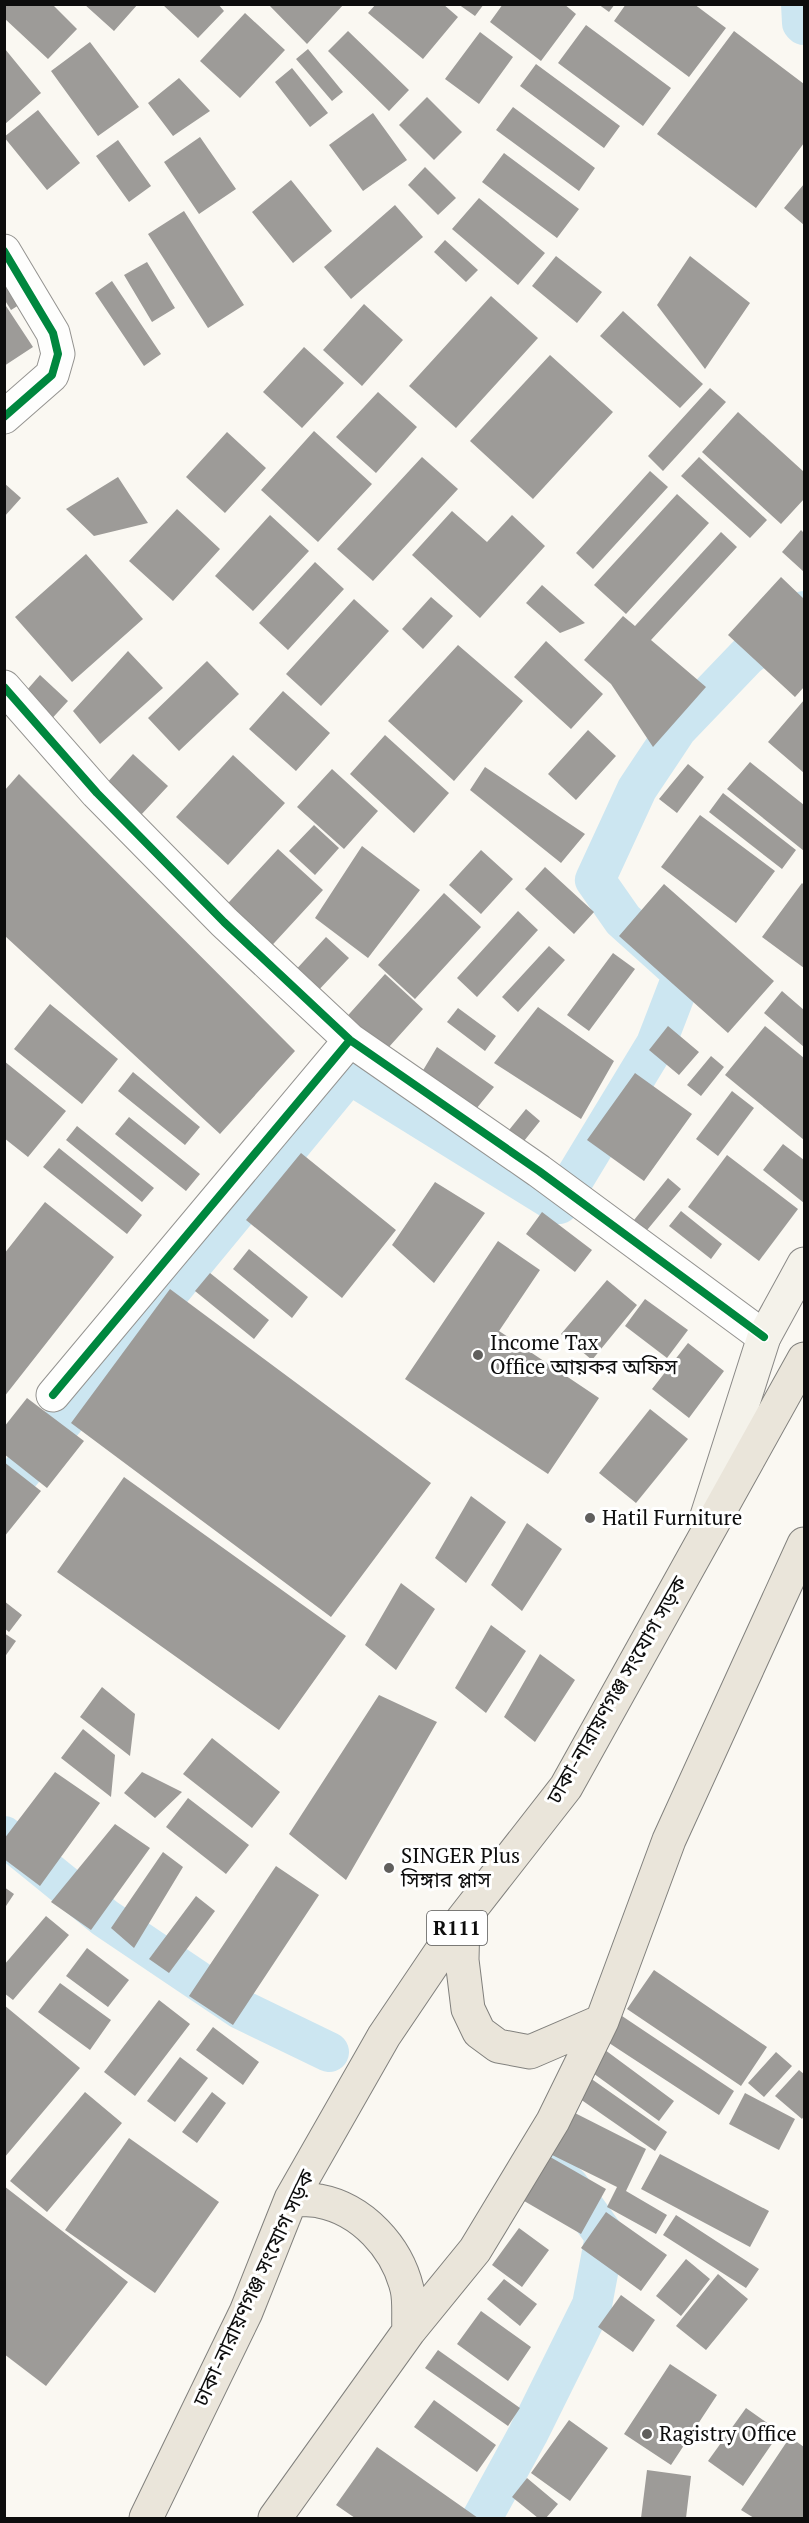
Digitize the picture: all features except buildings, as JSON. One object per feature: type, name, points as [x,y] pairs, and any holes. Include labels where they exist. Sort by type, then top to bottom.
[{"type":"main road","name":"ঢাকা-নারায়ণগঞ্জ সংযোগ সড়ক","points":[[146,2518],[246,2312],[291,2199],[384,2036],[463,1919],[566,1787],[804,1359]]},
{"type":"main road","points":[[275,2518],[409,2331],[476,2250],[553,2121],[602,2021],[669,1840],[804,1545]]},
{"type":"main road","points":[[463,1919],[462,1960],[468,2009],[479,2032],[498,2046],[530,2052],[602,2021]]},
{"type":"main road","points":[[291,2199],[318,2201],[337,2207],[362,2220],[382,2239],[398,2265],[407,2290],[409,2331]]},
{"type":"street","points":[[4,252],[53,333],[58,354],[52,375],[4,417]]},
{"type":"street","points":[[4,687],[97,793],[176,874],[350,1040],[539,1171],[764,1337]]},
{"type":"street","points":[[53,1395],[350,1040]]},
{"type":"street","points":[[695,1552],[764,1337],[804,1264]]},
{"type":"street","points":[[778,1603],[804,1570]]},
{"type":"waterway","points":[[801,4],[804,25]]},
{"type":"waterway","points":[[4,1493],[349,1074],[559,1204],[656,1044],[683,974],[623,920],[595,880],[637,789],[677,729],[747,656],[804,611]]},
{"type":"waterway","points":[[4,1836],[105,1918],[240,2009],[329,2052]]},
{"type":"waterway","points":[[482,2518],[528,2434],[592,2305],[605,2236],[569,2186],[556,2175]]},
{"type":"cycle path","points":[[4,251],[53,333],[58,354],[52,375],[4,417]]},
{"type":"cycle path","points":[[4,687],[97,793],[224,922],[350,1040],[539,1171],[764,1337]]},
{"type":"cycle path","points":[[53,1395],[350,1040]]},
{"type":"place","name":"Income Tax Office আয়কর অফিস","points":[[478,1355]]},
{"type":"place","name":"Hatil Furniture","points":[[590,1518]]},
{"type":"place","name":"SINGER Plus সিঙ্গার প্লাস","points":[[389,1868]]},
{"type":"place","name":"Ragistry Office","points":[[647,2434]]}]
